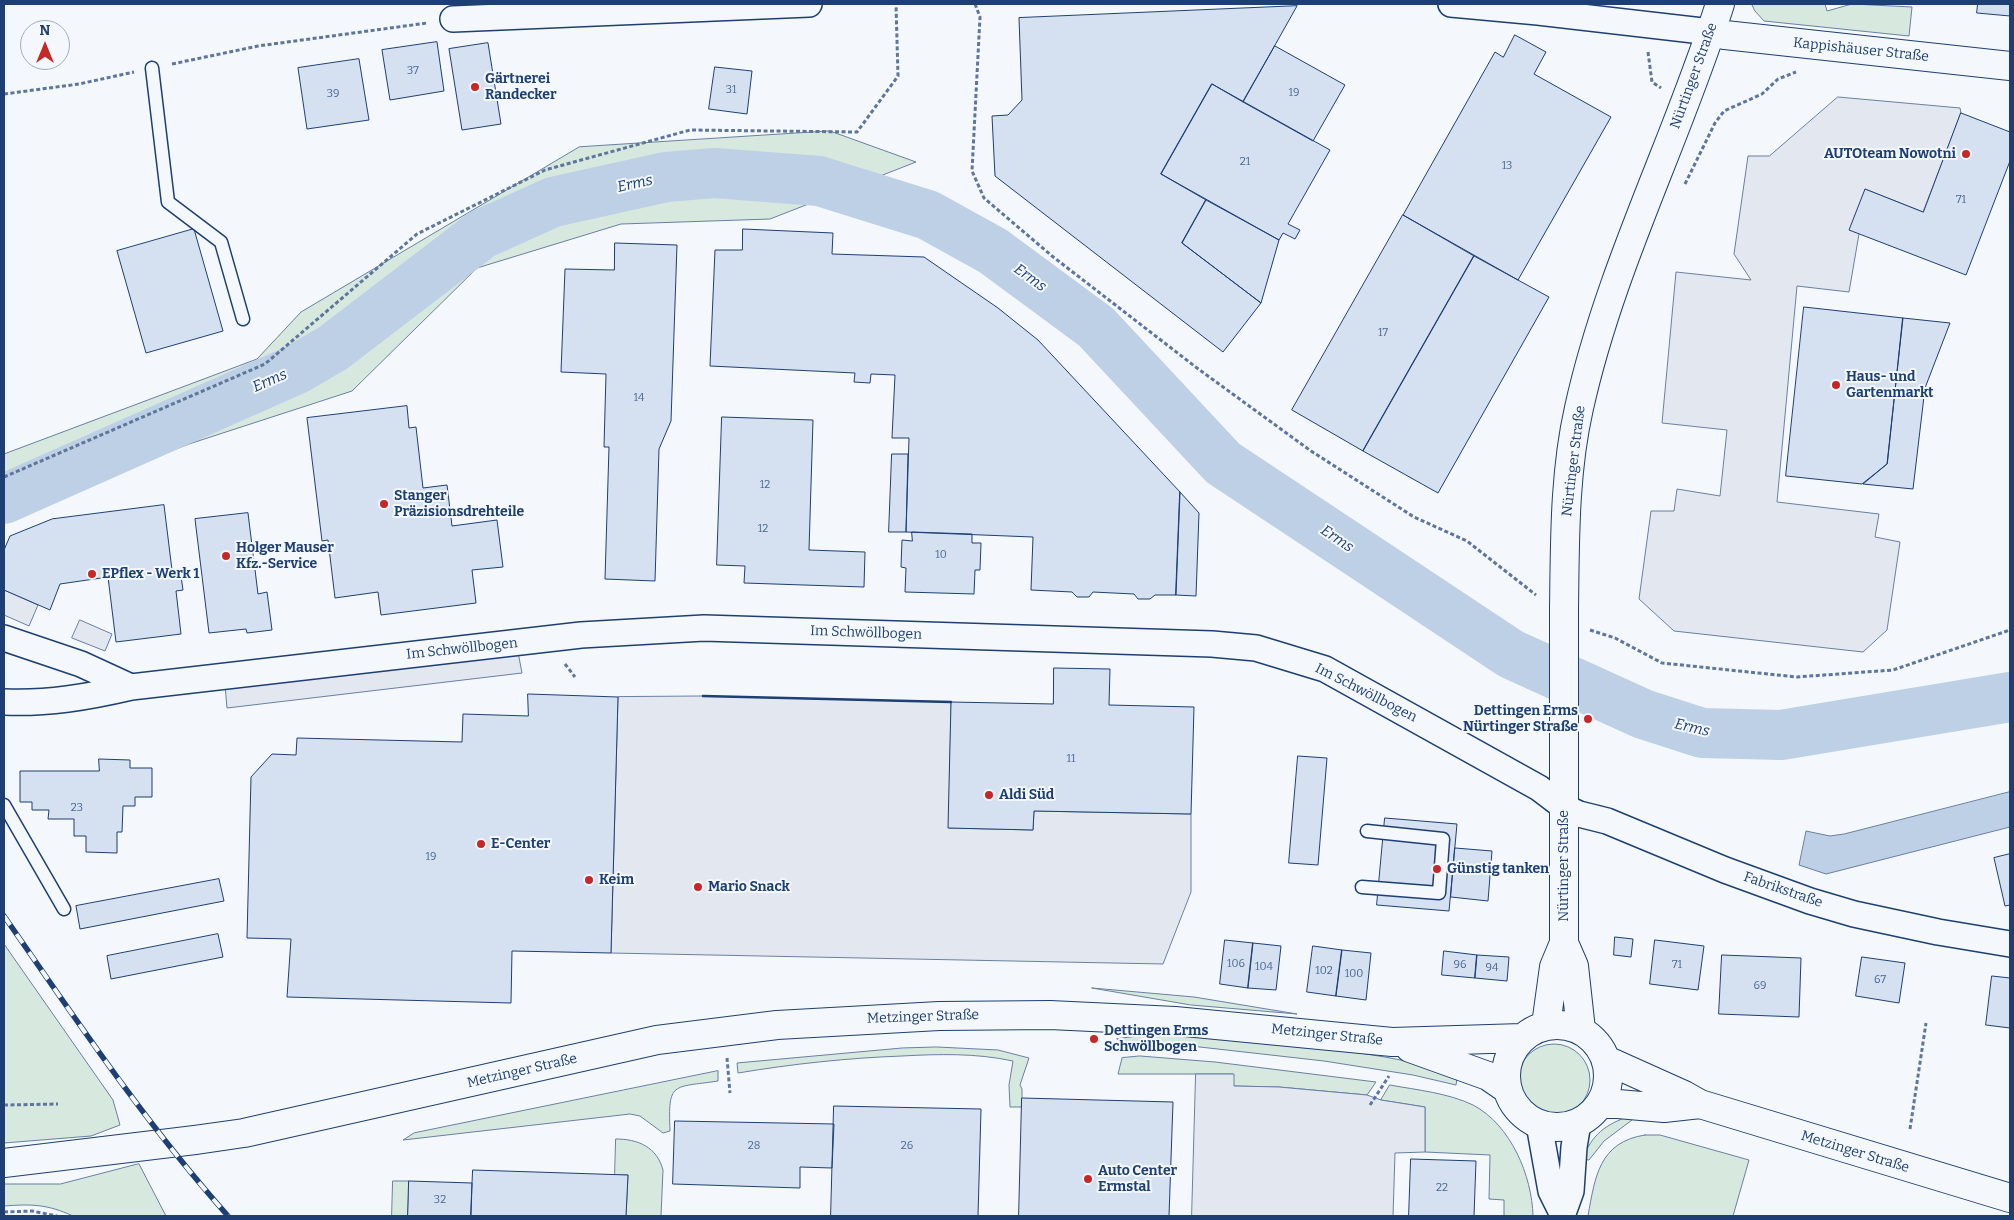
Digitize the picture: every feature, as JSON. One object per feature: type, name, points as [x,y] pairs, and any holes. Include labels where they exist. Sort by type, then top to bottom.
[{"type":"street","points":[[453,19],[809,4]]},
{"type":"street","points":[[1451,4],[1711,32]]},
{"type":"street","name":"Nürtinger Straße","points":[[1581,1030],[1574,966],[1564,943],[1562,902],[1564,721],[1554,605],[1575,428],[1588,371],[1616,281],[1720,4]]},
{"type":"street","name":"Kappishäuser Straße","points":[[1711,32],[1885,54],[2010,66]]},
{"type":"street","name":"Im Schwöllbogen","points":[[4,702],[28,704],[64,701],[131,687],[581,635],[704,628],[1212,644],[1256,648],[1325,669],[1539,788],[1564,807]]},
{"type":"street","points":[[4,638],[81,664],[131,687]]},
{"type":"street","name":"Fabrikstraße","points":[[1564,807],[1579,814],[1607,821],[1725,870],[1810,901],[1854,914],[2010,944]]},
{"type":"street","name":"Nürtinger Straße","points":[[1546,1025],[1554,967],[1564,943]]},
{"type":"street","name":"Metzinger Straße","points":[[4,1163],[244,1133],[657,1040],[759,1027],[872,1019],[1004,1014],[1126,1017],[1392,1042],[1522,1038]]},
{"type":"street","points":[[1546,1025],[1568,1025],[1581,1030],[1597,1043],[1606,1060]]},
{"type":"street","name":"Metzinger Straße","points":[[1546,1025],[1522,1038],[1508,1058],[1506,1074],[1507,1089],[1512,1100],[1523,1115],[1540,1124],[1559,1128],[1578,1123],[1591,1115],[1600,1104],[1608,1083],[1606,1060],[1684,1094],[1700,1104],[2010,1198]]},
{"type":"street","name":"Metzinger Straße","points":[[1392,1042],[1488,1076],[1507,1089]]},
{"type":"street","name":"Metzinger Straße","points":[[1600,1104],[1664,1108],[1700,1104]]},
{"type":"street","points":[[1563,1215],[1570,1191],[1578,1123]]},
{"type":"street","points":[[1540,1124],[1551,1191],[1563,1215]]},
{"type":"lane","points":[[152,68],[168,202],[221,242],[243,319]]},
{"type":"lane","points":[[4,805],[64,909]]},
{"type":"lane","points":[[1362,887],[1439,893],[1443,839],[1367,831]]},
{"type":"path","points":[[4,477],[266,364],[417,234],[545,170],[690,130],[857,132],[898,76],[896,4]]},
{"type":"path","points":[[975,4],[980,17],[972,171],[984,198],[1052,256],[1197,368],[1311,451],[1414,517],[1467,541],[1554,605]]},
{"type":"path","points":[[4,94],[79,84],[258,46],[453,19]]},
{"type":"path","points":[[1682,192],[1714,123],[1724,111],[1762,94]]},
{"type":"path","points":[[1583,628],[1615,638],[1662,663],[1797,677],[1893,670],[2010,630]]},
{"type":"path","points":[[1910,1129],[1926,1023]]},
{"type":"path","points":[[727,1058],[730,1093]]},
{"type":"path","points":[[1370,1105],[1389,1076]]},
{"type":"path","points":[[4,1105],[58,1104]]},
{"type":"path","points":[[4,1212],[32,1210],[57,1216]]},
{"type":"shaded area","points":[[1752,4],[1825,4],[1827,11],[1852,4],[1912,7],[1909,36],[1764,21],[1755,11]]},
{"type":"shaded area","points":[[1838,97],[1960,108],[1961,113],[1923,212],[1865,189],[1849,292],[1797,286],[1777,502],[1879,514],[1875,537],[1900,542],[1887,630],[1863,652],[1674,631],[1639,599],[1651,511],[1674,511],[1677,489],[1720,496],[1727,430],[1662,423],[1676,272],[1751,280],[1734,254],[1748,156],[1769,156]]},
{"type":"shaded area","points":[[830,131],[916,162],[770,219],[621,224],[477,268],[352,391],[189,444],[4,516],[4,454],[257,359],[301,312],[579,147]]},
{"type":"shaded area","points":[[4,590],[38,605],[29,626],[4,615]]},
{"type":"shaded area","points":[[80,620],[112,634],[105,651],[72,638]]},
{"type":"shaded area","points":[[518,652],[522,673],[227,708],[225,685]]},
{"type":"shaded area","points":[[703,696],[951,702],[949,828],[1033,830],[1034,811],[1191,814],[1191,892],[1163,964],[611,953],[618,697]]},
{"type":"shaded area","points":[[4,944],[113,1100],[120,1125],[91,1136],[4,1143]]},
{"type":"shaded area","points":[[1092,988],[1194,997],[1297,1014],[1191,1005]]},
{"type":"shaded area","points":[[1161,1033],[1348,1051],[1421,1064],[1458,1073],[1456,1085],[1413,1075],[1324,1061],[1182,1045],[1122,1042],[1117,1039]]},
{"type":"shaded area","points":[[1554,1044],[1574,1050],[1584,1060],[1590,1080],[1584,1100],[1574,1110],[1554,1116],[1534,1110],[1524,1100],[1518,1080],[1524,1060],[1534,1050]]},
{"type":"shaded area","points":[[937,1047],[998,1050],[1029,1058],[1020,1085],[1022,1089],[1022,1107],[1010,1107],[1009,1085],[1013,1061],[971,1055],[861,1058],[799,1064],[738,1073],[737,1063],[902,1048]]},
{"type":"shaded area","points":[[1140,1056],[1215,1062],[1376,1082],[1367,1095],[1279,1087],[1233,1086],[1233,1074],[1118,1074],[1122,1058]]},
{"type":"shaded area","points":[[718,1071],[718,1081],[691,1085],[676,1090],[672,1095],[670,1103],[670,1131],[663,1133],[640,1116],[630,1114],[403,1140],[414,1133]]},
{"type":"shaded area","points":[[1196,1074],[1234,1074],[1234,1086],[1279,1087],[1367,1095],[1381,1100],[1425,1107],[1425,1152],[1395,1153],[1393,1216],[1192,1216]]},
{"type":"shaded area","points":[[1390,1085],[1432,1092],[1463,1101],[1486,1114],[1498,1125],[1517,1153],[1529,1185],[1533,1216],[1504,1216],[1504,1200],[1489,1199],[1490,1155],[1425,1152],[1425,1107],[1381,1100]]},
{"type":"shaded area","points":[[1630,1116],[1632,1120],[1604,1141],[1589,1160],[1583,1159],[1590,1143],[1600,1132]]},
{"type":"shaded area","points":[[1645,1135],[1660,1135],[1749,1160],[1733,1216],[1588,1216],[1597,1175],[1609,1153],[1618,1145],[1630,1139]]},
{"type":"shaded area","points":[[616,1139],[639,1143],[646,1146],[656,1155],[663,1170],[661,1216],[626,1216],[628,1175],[615,1175]]},
{"type":"shaded area","points":[[139,1164],[166,1216],[73,1216],[55,1209],[39,1206],[4,1206],[4,1184],[60,1184]]},
{"type":"shaded area","points":[[393,1181],[409,1181],[408,1216],[392,1216]]},
{"type":"water","points":[[2010,792],[2010,827],[1826,874],[1799,865],[1806,831],[1830,836],[1844,834]]},
{"type":"building","points":[[1978,4],[2010,4],[2010,16],[1977,13]]},
{"type":"building","points":[[1297,6],[1243,102],[1212,84],[1161,174],[1206,200],[1182,243],[1261,303],[1223,352],[995,176],[992,116],[1008,115],[1022,100],[1019,18]]},
{"type":"building","points":[[1515,35],[1546,52],[1534,74],[1611,117],[1518,280],[1403,215],[1495,52],[1503,57]]},
{"type":"building","points":[[437,42],[444,91],[390,100],[382,50]]},
{"type":"building","name":"Gärtnerei Randecker","points":[[488,43],[501,124],[462,130],[449,49]]},
{"type":"building","points":[[1275,46],[1345,85],[1313,141],[1243,102]]},
{"type":"building","points":[[359,59],[369,120],[307,129],[298,68]]},
{"type":"building","points":[[715,67],[752,71],[747,114],[709,109]]},
{"type":"building","points":[[1212,84],[1330,150],[1288,224],[1300,230],[1295,239],[1283,233],[1279,240],[1161,174]]},
{"type":"building","points":[[1961,113],[2010,132],[2010,161],[1966,275],[1849,230],[1865,189],[1923,212]]},
{"type":"building","points":[[1206,200],[1279,240],[1261,303],[1182,243]]},
{"type":"building","points":[[1403,215],[1474,256],[1363,451],[1292,410]]},
{"type":"building","points":[[194,229],[223,331],[146,353],[117,251]]},
{"type":"building","points":[[743,229],[833,233],[832,254],[924,257],[998,308],[1038,340],[1180,492],[1176,595],[1155,595],[1150,599],[1138,599],[1134,594],[1093,592],[1089,597],[1077,597],[1072,592],[1031,590],[1033,537],[906,532],[909,438],[892,438],[895,375],[871,374],[870,383],[854,382],[855,373],[710,366],[715,250],[742,250]]},
{"type":"building","points":[[615,243],[677,245],[671,421],[659,449],[655,581],[605,579],[609,447],[604,447],[606,374],[561,372],[565,269],[614,270]]},
{"type":"building","points":[[1474,256],[1549,297],[1438,493],[1363,451]]},
{"type":"building","points":[[1804,307],[1903,318],[1887,464],[1862,484],[1786,476]]},
{"type":"building","points":[[1903,318],[1950,323],[1925,388],[1913,489],[1863,484],[1887,464]]},
{"type":"building","name":"Stanger Präzisionsdrehteile","points":[[407,406],[409,428],[416,427],[423,488],[447,485],[452,526],[497,520],[503,567],[472,570],[476,603],[381,615],[378,592],[335,598],[328,540],[322,541],[307,418]]},
{"type":"building","points":[[722,417],[813,420],[809,550],[865,552],[864,587],[744,583],[745,566],[717,565]]},
{"type":"building","points":[[892,454],[908,454],[906,532],[889,532]]},
{"type":"building","points":[[1180,492],[1199,513],[1196,596],[1176,595]]},
{"type":"building","name":"EPflex - Werk 1","points":[[164,505],[172,570],[180,569],[183,590],[176,591],[181,634],[116,642],[108,577],[60,584],[50,610],[4,590],[4,550],[10,536],[52,519]]},
{"type":"building","name":"Holger Mauser Kfz.-Service","points":[[248,513],[258,594],[267,592],[272,630],[247,633],[246,629],[209,633],[195,519]]},
{"type":"building","points":[[912,532],[972,534],[972,543],[981,543],[980,570],[975,570],[974,594],[905,592],[906,568],[901,567],[902,540],[912,541]]},
{"type":"building","points":[[1054,668],[1110,669],[1109,705],[1194,707],[1191,814],[1034,811],[1033,830],[948,828],[951,702],[1053,704]]},
{"type":"building","points":[[528,694],[618,697],[611,953],[512,951],[511,1003],[287,997],[291,939],[247,938],[251,777],[272,754],[296,755],[297,738],[462,742],[463,714],[528,716]]},
{"type":"building","points":[[1298,756],[1327,758],[1318,865],[1289,863]]},
{"type":"building","points":[[99,759],[130,760],[130,768],[152,768],[152,797],[135,797],[135,806],[123,806],[122,832],[117,832],[117,853],[86,852],[86,836],[74,836],[74,819],[48,819],[49,810],[32,810],[32,802],[20,802],[20,771],[99,771]]},
{"type":"building","points":[[1385,818],[1457,824],[1449,911],[1377,905]]},
{"type":"building","points":[[1455,848],[1492,851],[1488,901],[1451,897]]},
{"type":"building","points":[[2010,854],[2010,905],[2005,906],[1994,858]]},
{"type":"building","points":[[219,879],[224,901],[80,929],[76,906]]},
{"type":"building","points":[[218,934],[223,957],[111,979],[107,956]]},
{"type":"building","points":[[1615,937],[1633,939],[1631,957],[1614,955]]},
{"type":"building","points":[[1225,940],[1253,943],[1248,988],[1220,984]]},
{"type":"building","points":[[1655,940],[1704,946],[1698,990],[1650,984]]},
{"type":"building","points":[[1253,943],[1281,946],[1276,990],[1248,988]]},
{"type":"building","points":[[1313,946],[1342,950],[1336,996],[1307,992]]},
{"type":"building","points":[[1342,950],[1371,953],[1366,1000],[1336,996]]},
{"type":"building","points":[[1444,951],[1477,955],[1475,978],[1442,975]]},
{"type":"building","points":[[1477,955],[1509,957],[1507,981],[1475,978]]},
{"type":"building","points":[[1722,955],[1801,958],[1799,1017],[1719,1014]]},
{"type":"building","points":[[1862,957],[1905,963],[1899,1003],[1856,996]]},
{"type":"building","points":[[1992,976],[2010,978],[2010,1028],[1986,1025]]},
{"type":"building","points":[[1022,1098],[1173,1102],[1169,1216],[1019,1216]]},
{"type":"building","points":[[834,1106],[981,1109],[978,1216],[831,1216]]},
{"type":"building","points":[[675,1121],[834,1124],[832,1168],[800,1167],[800,1188],[673,1184]]},
{"type":"building","points":[[1411,1159],[1476,1161],[1474,1216],[1409,1216]]},
{"type":"building","points":[[473,1170],[628,1175],[626,1216],[471,1216]]},
{"type":"building","points":[[409,1181],[472,1183],[471,1216],[408,1216]]},
{"type":"waterway","name":"Erms","points":[[4,499],[297,369],[333,348],[482,234],[553,202],[666,177],[714,173],[819,181],[928,215],[993,251],[1096,327],[1223,463],[1511,654],[1643,714],[1702,733],[1781,735],[2010,697]]},
{"type":"railway","points":[[4,916],[139,1107],[197,1181],[228,1216]]},
{"type":"wall","points":[[703,696],[951,702]]},
{"type":"place","name":"Gärtnerei Randecker","points":[[475,87]]},
{"type":"place","name":"AUTOteam Nowotni","points":[[1966,154]]},
{"type":"place","name":"Haus- und Gartenmarkt","points":[[1836,385]]},
{"type":"place","name":"Stanger Präzisionsdrehteile","points":[[384,504]]},
{"type":"place","name":"Holger Mauser Kfz.-Service","points":[[226,556]]},
{"type":"place","name":"EPflex - Werk 1","points":[[92,574]]},
{"type":"place","name":"Dettingen Erms Nürtinger Straße","points":[[1588,719]]},
{"type":"place","name":"Aldi Süd","points":[[989,795]]},
{"type":"place","name":"E-Center","points":[[481,844]]},
{"type":"place","name":"Günstig tanken","points":[[1437,869]]},
{"type":"place","name":"Keim","points":[[589,880]]},
{"type":"place","name":"Mario Snack","points":[[698,887]]},
{"type":"place","name":"Dettingen Erms Schwöllbogen","points":[[1094,1039]]},
{"type":"place","name":"Auto Center Ermstal","points":[[1088,1179]]}]
